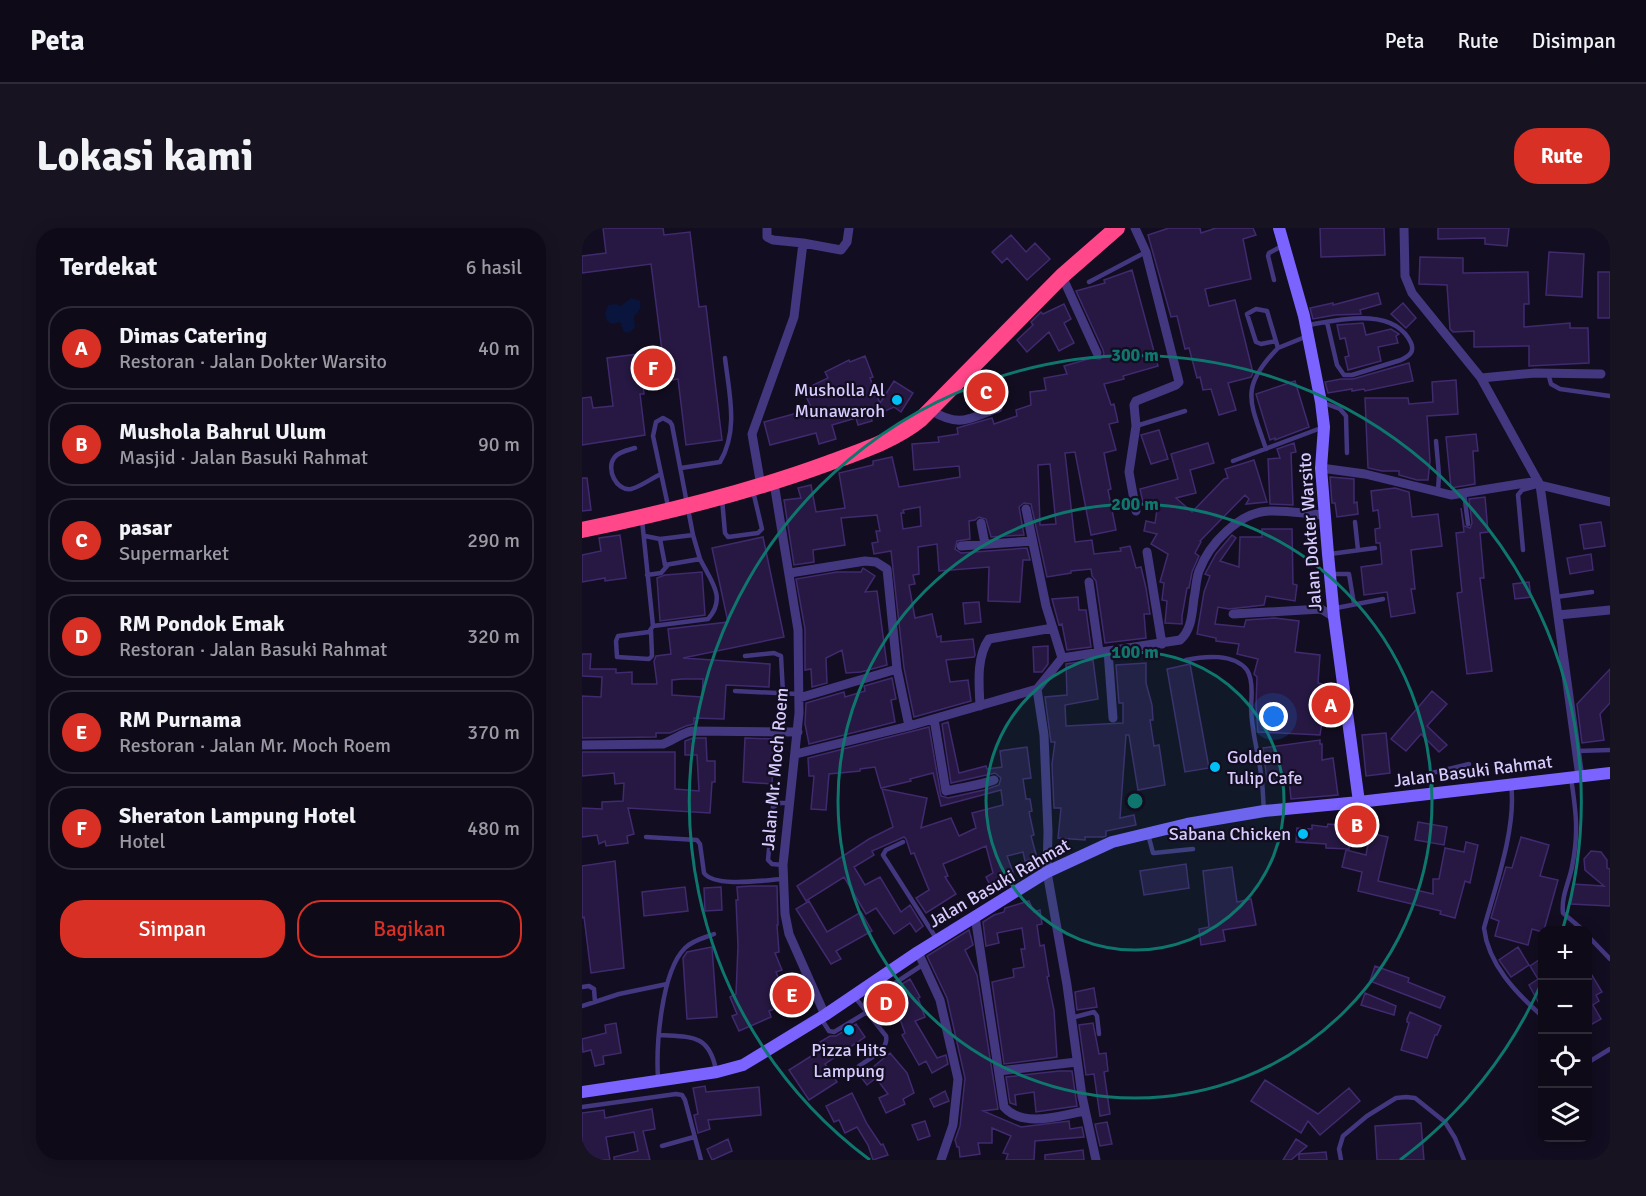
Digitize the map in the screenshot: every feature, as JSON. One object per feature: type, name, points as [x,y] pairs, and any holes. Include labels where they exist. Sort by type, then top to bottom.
[{"type":"highway","points":[[582,530],[642,518],[763,486],[888,440],[910,428],[1062,276],[1117,228]]},
{"type":"main road","name":"Jalan Dokter Warsito","points":[[1279,228],[1307,331],[1321,402],[1324,427],[1321,468],[1333,613],[1359,802]]},
{"type":"main road","name":"Jalan Basuki Rahmat","points":[[582,1092],[717,1072],[735,1068],[750,1061],[823,1016],[975,915],[1047,872],[1112,842],[1148,832],[1264,811],[1610,773]]},
{"type":"street","points":[[767,228],[769,239],[841,250],[847,242],[849,228]]},
{"type":"street","points":[[1135,228],[1146,252],[1179,382],[1136,401],[1134,405],[1136,426],[1129,472],[1136,511]]},
{"type":"street","points":[[1404,228],[1406,276],[1412,293],[1481,378],[1539,483],[1577,752],[1576,777]]},
{"type":"street","name":"Jalan Mr. Moch Roem","points":[[803,243],[794,317],[752,434],[763,486],[790,573],[798,630],[798,732],[783,865],[786,924],[823,1016]]},
{"type":"street","points":[[1062,276],[1097,353]]},
{"type":"street","points":[[1481,378],[1548,373],[1601,374]]},
{"type":"street","points":[[930,410],[955,422],[998,408]]},
{"type":"street","points":[[1321,468],[1365,474],[1451,495],[1539,483],[1610,502]]},
{"type":"street","points":[[1026,509],[1062,658]]},
{"type":"street","points":[[796,754],[909,726],[1037,689],[1062,658],[1180,640],[1188,632],[1199,572],[1207,555],[1227,532],[1249,515],[1260,512],[1324,515]]},
{"type":"street","points":[[981,523],[985,544]]},
{"type":"street","points":[[961,546],[1032,541]]},
{"type":"street","points":[[1148,552],[1162,644]]},
{"type":"street","points":[[790,573],[865,561],[876,562],[887,569],[897,669],[909,726]]},
{"type":"street","points":[[1089,582],[1113,718]]},
{"type":"street","points":[[1233,614],[1321,609],[1333,613]]},
{"type":"street","points":[[1558,615],[1610,610]]},
{"type":"street","points":[[980,706],[978,682],[984,646],[988,639],[1053,628]]},
{"type":"street","points":[[799,696],[897,669]]},
{"type":"street","points":[[1037,689],[1044,746],[1048,832],[1047,872],[1085,1111],[1096,1160]]},
{"type":"street","points":[[934,719],[946,791],[977,786],[993,780]]},
{"type":"street","points":[[582,744],[663,744],[692,731],[798,732]]},
{"type":"street","points":[[975,915],[1002,1101],[1010,1113],[1027,1119],[1042,1119],[1085,1111]]},
{"type":"street","points":[[918,952],[940,1000],[957,1079],[953,1125],[941,1160]]},
{"type":"street","points":[[999,1071],[1077,1062]]},
{"type":"lane","points":[[1274,280],[1269,253],[1284,244]]},
{"type":"lane","points":[[1089,282],[1146,252]]},
{"type":"lane","points":[[1276,341],[1261,344],[1256,342],[1247,314],[1256,309],[1267,311],[1276,341],[1278,348]]},
{"type":"lane","points":[[1266,449],[1251,394],[1256,374],[1278,348],[1327,322],[1361,318],[1392,323],[1408,338],[1412,352],[1401,360],[1352,375],[1344,375],[1337,365],[1327,322]]},
{"type":"lane","points":[[681,468],[720,462],[728,448],[732,418],[725,358]]},
{"type":"lane","points":[[1548,373],[1551,384],[1560,389],[1610,396]]},
{"type":"lane","points":[[1321,402],[1340,409],[1346,416],[1347,453]]},
{"type":"lane","points":[[1136,426],[1185,411]]},
{"type":"lane","points":[[642,518],[652,628],[652,656],[649,659],[617,657],[618,636],[652,628],[708,619],[716,611],[717,593],[700,559],[693,535],[672,425],[667,419],[658,420],[653,428],[653,436],[669,510]]},
{"type":"lane","points":[[1233,461],[1324,427]]},
{"type":"lane","points":[[1436,441],[1438,491]]},
{"type":"lane","points":[[635,448],[620,453],[613,459],[612,473],[620,487],[631,489],[661,474]]},
{"type":"lane","points":[[1522,550],[1518,495],[1522,490],[1539,483]]},
{"type":"lane","points":[[721,497],[725,533],[728,537],[758,533],[762,529],[763,486]]},
{"type":"lane","points":[[1464,493],[1468,524]]},
{"type":"lane","points":[[1355,522],[1358,550]]},
{"type":"lane","points":[[645,536],[660,539],[693,535]]},
{"type":"lane","points":[[660,539],[664,564],[667,566]]},
{"type":"lane","points":[[1328,554],[1375,548]]},
{"type":"lane","points":[[647,575],[663,572],[667,566],[700,559]]},
{"type":"lane","points":[[1330,574],[1349,574],[1354,604]]},
{"type":"lane","points":[[1556,597],[1592,592]]},
{"type":"lane","points":[[1333,613],[1354,604],[1383,598]]},
{"type":"lane","points":[[745,656],[774,653],[781,656],[783,693]]},
{"type":"lane","points":[[1186,660],[1201,657],[1233,660],[1246,668],[1252,691],[1251,726],[1261,774],[1264,811]]},
{"type":"lane","points":[[735,691],[799,696]]},
{"type":"lane","points":[[1577,752],[1610,750]]},
{"type":"lane","points":[[1431,794],[1432,773],[1469,764]]},
{"type":"lane","points":[[1576,777],[1578,828],[1572,867],[1562,905],[1563,913],[1578,926]]},
{"type":"lane","points":[[1511,784],[1513,798],[1507,837],[1484,928],[1485,939],[1492,957],[1517,994],[1538,1012]]},
{"type":"lane","points":[[783,865],[772,864],[768,860],[769,837],[773,807],[780,803],[789,803]]},
{"type":"lane","points":[[1148,832],[1153,853],[1193,849]]},
{"type":"lane","points":[[646,837],[697,840],[700,844],[704,873],[711,879],[737,882],[783,879]]},
{"type":"lane","points":[[903,842],[886,850],[883,855],[937,940]]},
{"type":"lane","points":[[658,1082],[661,1010],[667,984],[683,950],[694,941],[714,934]]},
{"type":"lane","points":[[1592,940],[1610,959]]},
{"type":"lane","points":[[892,985],[924,964]]},
{"type":"lane","points":[[582,1006],[619,994],[667,984]]},
{"type":"lane","points":[[582,987],[591,986],[594,989],[595,1002]]},
{"type":"lane","points":[[854,995],[886,1036],[886,1044],[859,1066]]},
{"type":"lane","points":[[823,1016],[831,1032],[867,1012]]},
{"type":"lane","points":[[1071,1018],[1094,1012],[1097,1016],[1099,1034]]},
{"type":"lane","points":[[660,1035],[690,1037],[705,1044],[711,1050],[717,1072]]},
{"type":"lane","points":[[1592,1060],[1610,1049]]},
{"type":"lane","points":[[679,1094],[682,1078]]},
{"type":"lane","points":[[615,1087],[618,1102]]},
{"type":"lane","points":[[582,1107],[679,1094]]},
{"type":"lane","points":[[679,1094],[685,1100],[701,1160]]},
{"type":"lane","points":[[1341,1160],[1339,1149],[1343,1136],[1396,1098],[1406,1096],[1415,1098],[1445,1122],[1464,1160]]},
{"type":"lane","points":[[662,1146],[694,1137]]},
{"type":"water","points":[[631,298],[640,301],[641,306],[634,316],[635,328],[628,333],[624,332],[620,322],[613,324],[607,321],[605,314],[608,305],[621,306]]},
{"type":"building","points":[[603,228],[663,228],[664,235],[690,232],[699,307],[706,306],[722,440],[686,445],[678,379],[643,384],[644,394],[640,394],[645,435],[582,445],[582,398],[591,397],[593,408],[613,406],[607,358],[662,351],[651,264],[582,273],[582,256],[606,253]]},
{"type":"building","points":[[1169,228],[1200,228],[1201,233],[1216,228],[1253,228],[1256,235],[1243,239],[1251,279],[1205,289],[1209,306],[1235,300],[1253,373],[1251,377],[1228,383],[1236,410],[1219,415],[1211,389],[1203,390],[1200,377],[1197,378],[1189,348],[1185,349],[1177,316],[1171,317],[1148,235]]},
{"type":"building","points":[[1320,228],[1384,228],[1385,255],[1321,257]]},
{"type":"building","points":[[1438,228],[1509,228],[1507,246],[1485,244],[1485,238],[1438,239]]},
{"type":"building","points":[[1011,235],[1026,252],[1035,243],[1050,259],[1027,280],[1007,258],[1002,263],[992,252]]},
{"type":"building","points":[[1549,252],[1584,254],[1582,297],[1546,295]]},
{"type":"building","points":[[1420,257],[1463,258],[1463,273],[1528,272],[1529,304],[1524,304],[1524,327],[1570,323],[1570,328],[1588,328],[1589,363],[1529,366],[1529,346],[1474,347],[1474,331],[1453,332],[1450,329],[1447,285],[1419,284]]},
{"type":"building","points":[[1132,270],[1158,366],[1104,384],[1111,405],[1114,404],[1118,422],[1109,424],[1116,450],[1104,453],[1116,530],[1091,535],[1075,452],[1065,453],[1075,542],[1092,540],[1094,554],[1121,551],[1120,548],[1130,546],[1136,568],[1141,567],[1146,588],[1150,614],[1144,614],[1146,638],[1105,643],[1096,581],[1091,569],[1047,577],[1031,504],[1024,503],[1019,507],[1024,535],[991,537],[986,519],[979,517],[969,521],[970,539],[957,541],[955,549],[961,553],[1027,548],[1030,560],[1023,560],[1020,602],[988,601],[989,567],[939,571],[937,544],[918,547],[919,574],[913,575],[915,584],[909,585],[915,618],[932,614],[937,637],[941,636],[941,642],[973,639],[975,655],[974,657],[946,660],[950,682],[968,680],[971,701],[914,717],[904,668],[891,551],[874,554],[872,543],[878,542],[876,531],[880,531],[877,515],[841,518],[845,545],[813,550],[814,562],[794,565],[784,500],[801,498],[798,488],[811,485],[816,512],[845,508],[839,473],[873,465],[873,461],[892,457],[899,487],[960,477],[959,466],[914,470],[912,444],[939,442],[938,437],[958,434],[957,428],[992,418],[994,424],[1017,416],[1016,410],[1031,405],[1030,392],[1046,390],[1044,378],[1067,374],[1064,366],[1092,358],[1100,359],[1104,354],[1103,350],[1076,291],[1105,283],[1104,280]],"holes":[[[1050,464],[1056,524],[1040,525],[1038,465]],[[920,507],[921,526],[903,529],[901,513],[904,513],[903,510]]]},
{"type":"building","points":[[1598,272],[1610,272],[1610,318],[1598,318]]},
{"type":"building","points":[[1378,293],[1381,304],[1360,310],[1361,314],[1313,319],[1310,308],[1333,303],[1333,305]]},
{"type":"building","points":[[1403,303],[1416,318],[1406,328],[1391,314]]},
{"type":"building","points":[[1064,304],[1071,319],[1064,323],[1074,343],[1059,351],[1049,332],[1027,352],[1017,340],[1033,325],[1031,322],[1041,312],[1043,314]]},
{"type":"building","points":[[1363,323],[1366,335],[1391,329],[1399,334],[1396,336],[1398,343],[1378,347],[1381,361],[1348,370],[1345,357],[1349,356],[1345,338],[1340,339],[1337,325]]},
{"type":"building","points":[[865,356],[873,377],[870,378],[880,403],[894,381],[913,393],[901,412],[894,407],[871,417],[872,421],[858,425],[856,418],[832,425],[836,439],[819,444],[816,433],[770,445],[764,422],[812,409],[803,390],[828,378],[825,372],[849,360],[850,362]]},
{"type":"building","points":[[1409,363],[1413,381],[1365,391],[1364,389],[1352,391],[1352,389],[1328,393],[1325,382],[1353,379]]},
{"type":"building","points":[[1456,380],[1458,414],[1427,416],[1430,461],[1428,480],[1417,480],[1399,475],[1399,471],[1368,468],[1365,398],[1408,398],[1409,404],[1433,402],[1432,382]]},
{"type":"building","points":[[1295,381],[1309,427],[1270,440],[1256,394]]},
{"type":"building","points":[[1159,430],[1168,459],[1151,464],[1141,435]]},
{"type":"building","points":[[1476,434],[1478,451],[1473,451],[1475,484],[1451,488],[1446,437]]},
{"type":"building","points":[[1208,443],[1214,463],[1190,470],[1196,493],[1176,498],[1192,512],[1224,479],[1228,478],[1225,469],[1254,460],[1267,502],[1246,504],[1249,499],[1245,495],[1200,541],[1195,553],[1199,556],[1192,572],[1189,588],[1187,588],[1182,624],[1165,623],[1167,601],[1162,600],[1164,583],[1160,582],[1168,554],[1151,544],[1157,534],[1144,531],[1146,521],[1155,523],[1158,503],[1144,507],[1140,489],[1178,479],[1171,454]]},
{"type":"building","points":[[1294,443],[1296,452],[1291,453],[1293,505],[1270,504],[1268,459],[1280,458],[1277,449]]},
{"type":"building","points":[[1330,477],[1354,479],[1354,503],[1357,502],[1358,514],[1337,517],[1335,503],[1332,503]]},
{"type":"building","points":[[582,478],[587,478],[591,510],[582,511]]},
{"type":"building","points":[[1395,488],[1409,492],[1412,517],[1438,514],[1442,546],[1411,550],[1415,589],[1411,589],[1415,613],[1391,617],[1387,592],[1364,595],[1361,567],[1382,564],[1380,543],[1376,543],[1375,529],[1380,528],[1378,510],[1373,511],[1371,491]]},
{"type":"building","points":[[1485,497],[1488,532],[1480,533],[1484,578],[1480,578],[1492,671],[1467,674],[1457,593],[1462,592],[1456,533],[1464,532],[1461,508],[1464,526],[1470,528],[1472,523],[1469,499]]},
{"type":"building","points":[[1601,522],[1605,546],[1584,549],[1580,525]]},
{"type":"building","points":[[1262,529],[1292,529],[1293,584],[1297,585],[1295,601],[1266,596],[1264,605],[1229,609],[1218,607],[1215,624],[1244,627],[1246,620],[1275,618],[1299,621],[1295,652],[1320,655],[1318,683],[1322,684],[1317,708],[1324,709],[1320,735],[1258,732],[1257,677],[1254,674],[1258,659],[1237,654],[1239,644],[1216,641],[1216,638],[1197,634],[1204,592],[1210,576],[1205,574],[1216,554],[1232,535],[1236,538],[1220,561],[1239,567],[1240,537],[1262,537]]},
{"type":"building","points":[[620,535],[626,578],[605,581],[605,578],[582,582],[582,555],[601,551],[599,538]]},
{"type":"building","points":[[763,537],[784,637],[683,658],[770,664],[769,687],[726,685],[724,719],[694,718],[694,724],[670,733],[656,733],[656,737],[582,738],[582,696],[601,697],[602,677],[582,676],[582,654],[591,654],[590,669],[616,669],[616,673],[632,672],[632,684],[657,684],[654,661],[656,656],[671,654],[668,629],[728,622],[712,548]],"holes":[[[703,679],[702,697],[672,695],[672,680]]]},
{"type":"building","points":[[1591,554],[1593,570],[1570,574],[1567,558]]},
{"type":"building","points":[[863,568],[875,576],[865,592],[877,591],[887,665],[861,672],[846,673],[842,650],[826,658],[827,683],[812,687],[811,669],[805,670],[805,629],[796,579],[837,572],[861,572]]},
{"type":"building","points":[[702,572],[705,615],[660,621],[657,578],[665,575]]},
{"type":"building","points":[[1529,582],[1531,597],[1515,599],[1513,584]]},
{"type":"building","points":[[1078,597],[1079,610],[1086,610],[1091,647],[1067,650],[1062,624],[1059,625],[1052,599]]},
{"type":"building","points":[[979,602],[981,622],[965,624],[963,603]]},
{"type":"building","points":[[1048,646],[1048,664],[1042,672],[1034,672],[1033,647]]},
{"type":"building","points":[[1093,660],[1098,699],[1065,705],[1066,726],[1123,723],[1123,703],[1119,703],[1116,665],[1146,663],[1146,683],[1152,705],[1153,720],[1150,720],[1154,746],[1159,745],[1165,785],[1138,790],[1129,735],[1126,735],[1120,818],[1134,815],[1136,825],[1106,831],[1106,836],[1103,837],[1085,837],[1085,840],[1058,838],[1061,808],[1054,808],[1052,764],[1055,742],[1051,742],[1045,697],[1067,695],[1066,664]]},
{"type":"building","points":[[1190,664],[1209,768],[1185,772],[1167,669]]},
{"type":"building","points":[[1610,669],[1610,703],[1600,714],[1604,740],[1582,743],[1577,704]]},
{"type":"building","points":[[892,678],[896,699],[891,700],[895,722],[809,744],[805,724],[806,703],[844,692],[845,697],[865,691],[864,686]]},
{"type":"building","points":[[1432,691],[1447,704],[1427,726],[1447,745],[1439,752],[1421,734],[1406,751],[1391,739]]},
{"type":"building","points":[[948,722],[959,773],[986,766],[987,769],[1002,767],[1000,751],[1027,747],[1031,778],[1023,779],[1026,799],[1030,799],[1032,811],[1029,812],[1034,835],[1031,836],[1037,858],[1025,861],[1023,852],[1007,856],[1014,875],[991,887],[986,877],[993,873],[986,846],[943,864],[948,876],[945,877],[956,894],[926,913],[916,898],[929,890],[906,839],[904,837],[872,851],[874,855],[854,867],[865,885],[880,877],[901,912],[910,905],[923,926],[916,932],[910,923],[894,934],[876,908],[866,914],[844,877],[806,901],[797,886],[869,839],[893,827],[882,789],[927,798],[921,828],[951,818],[959,836],[976,828],[972,813],[1003,805],[1001,790],[941,806],[933,773],[881,788],[875,767],[829,774],[826,810],[811,809],[814,776],[809,776],[808,758],[929,727],[941,796],[948,798],[999,785],[1001,778],[995,773],[951,783],[942,724]]},
{"type":"building","points":[[1386,733],[1390,773],[1366,776],[1362,735]]},
{"type":"building","points":[[693,738],[706,738],[707,761],[715,761],[715,782],[712,782],[710,813],[628,808],[634,834],[627,836],[628,843],[606,846],[605,841],[599,844],[597,835],[582,837],[582,808],[602,809],[602,802],[623,801],[624,783],[615,784],[614,773],[582,776],[582,752],[675,752],[675,789],[699,791],[697,755],[685,755],[685,741]]},
{"type":"building","points":[[745,738],[774,739],[772,784],[743,782]]},
{"type":"building","points":[[1320,740],[1322,760],[1333,758],[1338,795],[1291,799],[1289,779],[1267,781],[1263,748]]},
{"type":"building","points":[[1418,822],[1447,827],[1444,845],[1415,840]]},
{"type":"building","points":[[1328,824],[1351,826],[1349,849],[1326,848],[1326,844],[1296,842],[1297,828],[1312,829],[1312,825],[1327,827]]},
{"type":"building","points":[[1370,833],[1388,837],[1378,881],[1433,894],[1433,879],[1439,879],[1445,848],[1464,852],[1466,842],[1478,845],[1470,883],[1465,881],[1455,918],[1440,914],[1441,911],[1358,891],[1362,872],[1342,867],[1346,850],[1366,855]]},
{"type":"building","points":[[1521,837],[1549,845],[1540,876],[1558,880],[1545,926],[1538,926],[1538,931],[1532,929],[1528,945],[1495,936],[1499,921],[1491,918],[1506,867],[1512,868]]},
{"type":"building","points":[[1591,851],[1601,852],[1607,860],[1607,868],[1610,869],[1610,906],[1571,904],[1573,884],[1604,886],[1585,870],[1584,859]]},
{"type":"building","points":[[615,861],[624,968],[591,973],[584,917],[582,918],[582,866]]},
{"type":"building","points":[[1186,864],[1189,888],[1144,895],[1140,871]]},
{"type":"building","points":[[1232,867],[1237,902],[1251,899],[1256,925],[1223,930],[1225,941],[1201,945],[1199,929],[1209,927],[1203,871]]},
{"type":"building","points":[[777,886],[779,952],[775,953],[782,970],[776,972],[789,1003],[769,1011],[771,1017],[739,1031],[732,1016],[737,1014],[730,997],[736,994],[737,887]]},
{"type":"building","points":[[685,887],[688,911],[644,916],[642,892]]},
{"type":"building","points":[[721,887],[722,910],[705,911],[704,888]]},
{"type":"building","points":[[809,901],[827,932],[861,912],[872,931],[836,951],[841,959],[831,964],[796,909]]},
{"type":"building","points":[[1029,901],[1034,912],[1040,910],[1042,924],[1037,925],[1040,946],[1044,945],[1049,976],[1047,977],[1054,1010],[1057,1057],[1004,1064],[992,982],[1014,977],[1013,969],[1024,967],[1021,949],[1025,949],[1022,928],[997,933],[999,943],[986,946],[983,922],[1004,912],[1005,908]]},
{"type":"building","points":[[969,930],[973,945],[965,950],[977,975],[998,1109],[983,1111],[1021,1127],[1069,1121],[1070,1129],[1082,1127],[1084,1137],[1035,1141],[1034,1160],[1006,1160],[1008,1154],[1003,1153],[1011,1136],[992,1128],[992,1143],[978,1143],[980,1154],[960,1157],[959,1147],[955,1140],[960,1126],[965,1078],[947,998],[927,956]]},
{"type":"building","points":[[712,947],[717,1017],[687,1019],[683,958],[687,952]]},
{"type":"building","points":[[1518,947],[1529,965],[1511,977],[1499,960]]},
{"type":"building","points":[[1538,961],[1538,979],[1530,966]]},
{"type":"building","points":[[1375,966],[1409,978],[1408,982],[1445,997],[1440,1008],[1370,981]]},
{"type":"building","points":[[1592,975],[1602,992],[1596,995],[1599,1001],[1593,1005],[1601,1019],[1592,1024]]},
{"type":"building","points":[[910,979],[920,997],[918,998],[925,1017],[915,1021],[937,1058],[946,1055],[948,1064],[932,1073],[926,1061],[919,1065],[902,1035],[905,1033],[897,1011],[886,991]]},
{"type":"building","points":[[1538,979],[1538,1002],[1529,985]]},
{"type":"building","points":[[1094,988],[1097,1007],[1077,1010],[1075,992]]},
{"type":"building","points":[[1365,993],[1396,1006],[1394,1015],[1361,1005]]},
{"type":"building","points":[[1410,1012],[1441,1026],[1435,1035],[1427,1058],[1401,1050]]},
{"type":"building","points":[[616,1023],[621,1053],[603,1056],[604,1064],[595,1066],[591,1050],[583,1052],[582,1039],[606,1033],[605,1025]]},
{"type":"building","points":[[1093,1023],[1099,1054],[1106,1053],[1108,1071],[1104,1072],[1110,1114],[1100,1116],[1094,1074],[1086,1075],[1079,1025]]},
{"type":"building","points":[[856,1024],[865,1037],[825,1064],[837,1082],[809,1100],[789,1070],[824,1048],[820,1042]]},
{"type":"building","points":[[890,1053],[907,1073],[914,1093],[903,1099],[905,1104],[886,1113],[879,1098],[888,1094],[876,1078],[867,1085],[861,1077]]},
{"type":"building","points":[[1072,1071],[1077,1106],[1036,1112],[1034,1092],[1015,1095],[1016,1105],[1010,1103],[1006,1077]]},
{"type":"building","points":[[1265,1080],[1318,1114],[1349,1088],[1360,1101],[1320,1135],[1308,1121],[1301,1133],[1251,1101]]},
{"type":"building","points":[[705,1086],[706,1092],[759,1087],[761,1115],[708,1120],[710,1129],[698,1133],[694,1115],[698,1114],[693,1088]]},
{"type":"building","points":[[945,1091],[949,1101],[934,1107],[930,1099]]},
{"type":"building","points":[[852,1093],[867,1124],[881,1145],[883,1144],[888,1155],[873,1160],[868,1145],[857,1127],[845,1133],[839,1120],[834,1122],[826,1106]]},
{"type":"building","points":[[652,1109],[655,1129],[643,1131],[650,1160],[614,1160],[614,1157],[638,1151],[634,1132],[606,1137],[610,1160],[582,1160],[582,1113],[604,1110],[605,1118]]},
{"type":"building","points":[[925,1121],[930,1136],[918,1140],[912,1125]]},
{"type":"building","points":[[1107,1122],[1112,1144],[1100,1146],[1095,1124]]},
{"type":"building","points":[[1421,1123],[1424,1160],[1377,1160],[1375,1126]]},
{"type":"building","points":[[728,1139],[732,1151],[712,1160],[707,1149]]},
{"type":"building","points":[[1296,1139],[1307,1146],[1291,1160],[1283,1160]]},
{"type":"building","points":[[1083,1150],[1084,1160],[1045,1160],[1045,1155]]},
{"type":"building","points":[[1326,1152],[1327,1160],[1299,1160],[1299,1154]]},
{"type":"place","name":"Sheraton Lampung Hotel","points":[[653,368]]},
{"type":"place","name":"pasar","points":[[986,392]]},
{"type":"place","name":"Musholla Al Munawaroh","points":[[897,400]]},
{"type":"place","name":"Dimas Catering","points":[[1331,705]]},
{"type":"place","name":"Golden Tulip Cafe","points":[[1215,767]]},
{"type":"place","name":"Mushola Bahrul Ulum","points":[[1357,825]]},
{"type":"place","name":"Sabana Chicken","points":[[1303,834]]},
{"type":"place","name":"RM Purnama","points":[[792,995]]},
{"type":"place","name":"RM Pondok Emak","points":[[886,1003]]},
{"type":"place","name":"Pizza Hits Lampung","points":[[849,1030]]}]
